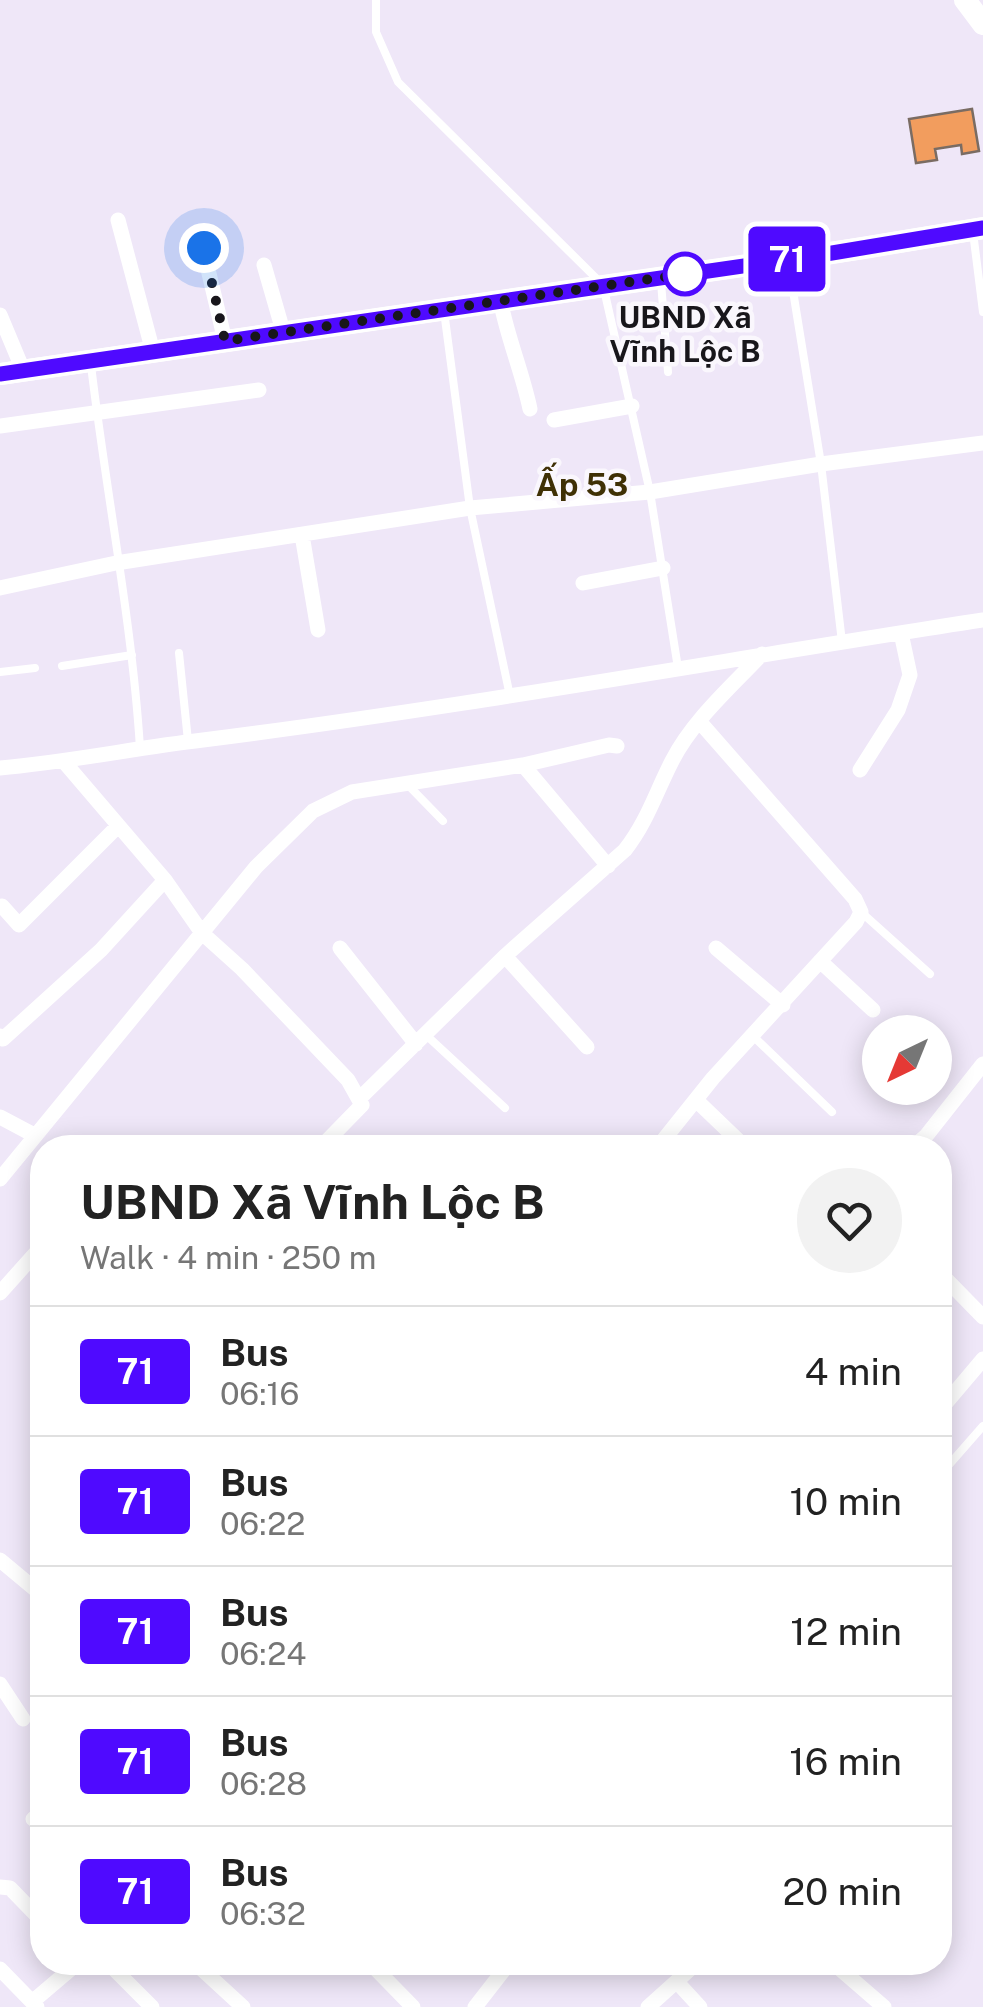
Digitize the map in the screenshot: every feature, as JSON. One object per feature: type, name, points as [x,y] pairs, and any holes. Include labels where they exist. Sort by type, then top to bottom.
[{"type":"main road","points":[[965,0],[983,24]]},
{"type":"main road","points":[[11,372],[978,228]]},
{"type":"street","points":[[118,220],[153,352]]},
{"type":"street","points":[[204,248],[225,341]]},
{"type":"street","points":[[264,265],[283,332]]},
{"type":"street","points":[[500,299],[530,408]]},
{"type":"street","points":[[0,315],[11,372]]},
{"type":"street","points":[[0,426],[259,390]]},
{"type":"street","points":[[554,420],[632,406]]},
{"type":"street","points":[[0,588],[116,564],[470,508],[650,492],[983,443]]},
{"type":"street","points":[[302,535],[318,630]]},
{"type":"street","points":[[583,583],[663,568]]},
{"type":"street","points":[[0,768],[65,763],[140,748],[408,713],[983,620]]},
{"type":"street","points":[[860,770],[898,710],[910,676],[901,633]]},
{"type":"street","points":[[359,1099],[506,956],[608,866],[640,830],[672,760],[699,720],[762,654]]},
{"type":"street","points":[[667,1135],[861,912],[796,829],[699,720]]},
{"type":"street","points":[[41,1135],[256,867],[313,812],[352,792],[618,746]]},
{"type":"street","points":[[65,763],[164,880],[202,934],[348,1080],[362,1105],[334,1135]]},
{"type":"street","points":[[523,765],[608,866]]},
{"type":"street","points":[[2,906],[19,925],[118,826]]},
{"type":"street","points":[[0,1036],[3,1039],[100,950],[164,880]]},
{"type":"street","points":[[340,948],[421,1039]]},
{"type":"street","points":[[716,948],[783,1005]]},
{"type":"street","points":[[506,956],[586,1047]]},
{"type":"street","points":[[820,961],[873,1010]]},
{"type":"street","points":[[927,1135],[983,1064]]},
{"type":"street","points":[[696,1100],[732,1135]]},
{"type":"street","points":[[0,1116],[30,1139]]},
{"type":"street","points":[[0,1179],[30,1148]]},
{"type":"street","points":[[0,1293],[30,1259]]},
{"type":"street","points":[[952,1285],[983,1317]]},
{"type":"street","points":[[952,1396],[983,1359]]},
{"type":"street","points":[[0,1560],[30,1585]]},
{"type":"street","points":[[0,1684],[23,1718]]},
{"type":"street","points":[[0,1887],[10,1888],[30,1909]]},
{"type":"street","points":[[0,1969],[34,2004],[66,1975]]},
{"type":"street","points":[[120,1975],[152,2007]]},
{"type":"street","points":[[208,1975],[243,2007]]},
{"type":"street","points":[[380,1975],[403,2004]]},
{"type":"street","points":[[475,2007],[500,1975]]},
{"type":"street","points":[[648,2007],[684,1975]]},
{"type":"street","points":[[847,1975],[884,2007]]},
{"type":"street","points":[[677,1982],[700,2007]]},
{"type":"lane","points":[[376,0],[376,32],[398,82],[602,285],[650,492],[678,668]]},
{"type":"lane","points":[[978,228],[983,312]]},
{"type":"lane","points":[[788,259],[820,464],[842,642]]},
{"type":"lane","points":[[660,278],[668,372]]},
{"type":"lane","points":[[444,307],[470,508],[510,696]]},
{"type":"lane","points":[[91,361],[116,564],[132,655],[140,748]]},
{"type":"lane","points":[[179,653],[188,742]]},
{"type":"lane","points":[[62,666],[132,655]]},
{"type":"lane","points":[[0,672],[35,668]]},
{"type":"lane","points":[[406,784],[444,821]]},
{"type":"lane","points":[[861,912],[930,974]]},
{"type":"lane","points":[[753,1036],[832,1112]]},
{"type":"lane","points":[[421,1039],[505,1108]]},
{"type":"lane","points":[[952,1461],[983,1426]]},
{"type":"building","points":[[972,109],[979,151],[962,154],[961,145],[935,149],[937,160],[916,163],[909,119]]},
{"type":"bus line","name":"71","points":[[0,374],[983,228]]},
{"type":"place","name":"UBND Xã Vĩnh Lộc B","points":[[685,274]]},
{"type":"district","name":"Ấp 53","points":[[582,485]]},
{"type":"route","points":[[204,248],[225,341],[692,273],[685,274]]}]
